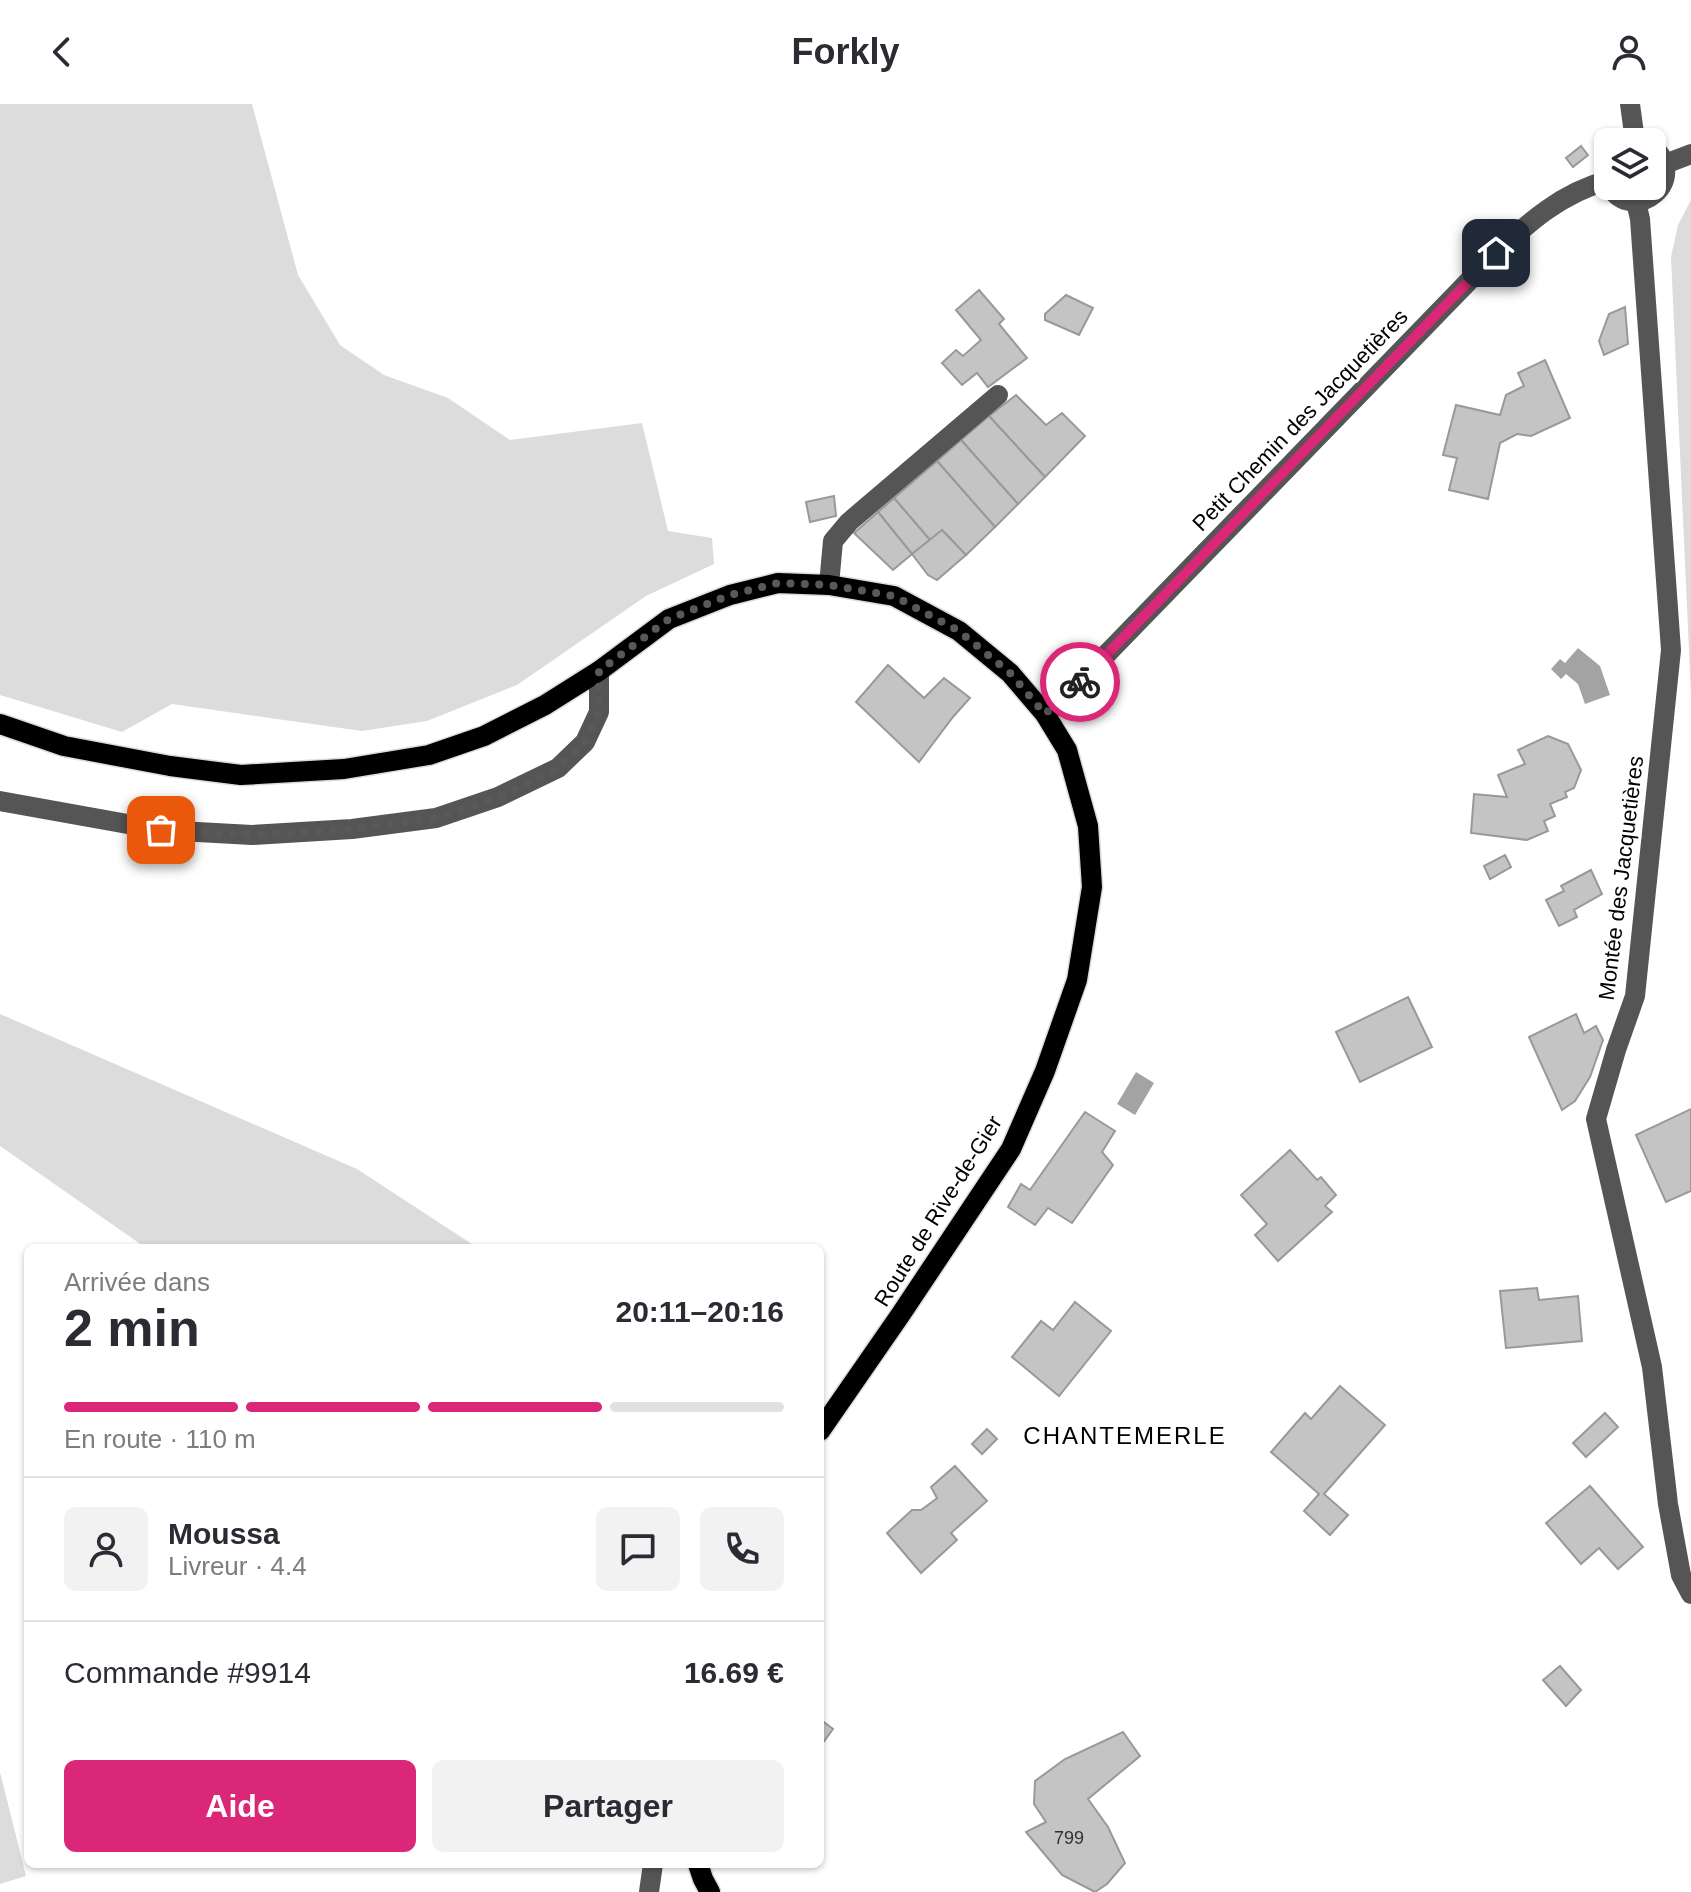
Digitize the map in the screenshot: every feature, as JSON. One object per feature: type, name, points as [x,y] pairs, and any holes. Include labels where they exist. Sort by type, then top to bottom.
[{"type":"main road","name":"Route de Rive-de-Gier","points":[[0,724],[64,746],[170,766],[241,775],[344,769],[429,755],[484,736],[545,705],[599,671],[669,619],[730,595],[778,583],[829,585],[894,596],[959,631],[1010,673],[1045,714],[1067,750],[1088,826],[1092,887],[1077,980],[1045,1071],[1011,1149],[824,1425]]},
{"type":"main road","points":[[699,1868],[710,1892]]},
{"type":"street","points":[[1630,104],[1632,128]]},
{"type":"street","points":[[1666,164],[1691,154]]},
{"type":"street","name":"Petit Chemin des Jacquetières","points":[[1045,714],[1496,253],[1549,208],[1594,183]]},
{"type":"street","points":[[1628,200],[1647,200]]},
{"type":"street","name":"Montée des Jacquetières","points":[[1636,202],[1640,219],[1671,650],[1635,996],[1596,1119],[1652,1367],[1668,1504],[1681,1575],[1691,1594]]},
{"type":"street","points":[[829,585],[833,541],[849,522],[998,395]]},
{"type":"street","points":[[0,801],[161,830],[252,835],[352,829],[436,818],[498,797],[558,768],[585,742],[599,712],[599,671]]},
{"type":"street","points":[[649,1892],[652,1868]]},
{"type":"shaded area","points":[[0,104],[252,104],[298,275],[340,345],[384,375],[448,398],[510,440],[642,423],[668,531],[712,538],[714,564],[646,596],[517,685],[427,721],[362,731],[172,704],[122,732],[0,695]]},
{"type":"shaded area","points":[[1691,200],[1691,694],[1671,257],[1678,225]]},
{"type":"shaded area","points":[[1578,648],[1600,666],[1610,695],[1585,704],[1578,684],[1566,674],[1561,679],[1551,669],[1560,659],[1565,663]]},
{"type":"shaded area","points":[[0,1014],[357,1169],[472,1244],[140,1244],[0,1146]]},
{"type":"shaded area","points":[[1136,1072],[1154,1083],[1135,1115],[1117,1104]]},
{"type":"shaded area","points":[[0,1772],[26,1876],[0,1884]]},
{"type":"building","points":[[1581,146],[1588,155],[1573,167],[1566,158]]},
{"type":"building","points":[[979,290],[1004,319],[999,324],[1027,358],[988,387],[977,373],[962,385],[942,363],[956,350],[963,356],[981,340],[956,310]]},
{"type":"building","points":[[1066,295],[1093,308],[1079,335],[1045,320],[1045,314]]},
{"type":"building","points":[[1625,307],[1628,344],[1604,355],[1599,341],[1609,314]]},
{"type":"building","points":[[1545,360],[1570,418],[1531,436],[1517,434],[1500,443],[1488,499],[1449,490],[1457,458],[1443,455],[1456,405],[1500,415],[1506,395],[1524,386],[1518,373]]},
{"type":"building","points":[[1016,395],[1046,425],[1062,413],[1085,436],[1045,477],[989,416]]},
{"type":"building","points":[[989,416],[1045,477],[1018,504],[961,440]]},
{"type":"building","points":[[961,440],[1018,504],[995,527],[937,461]]},
{"type":"building","points":[[937,461],[995,527],[966,555],[942,530],[930,540],[894,498]]},
{"type":"building","points":[[834,496],[836,516],[810,522],[806,502]]},
{"type":"building","points":[[894,498],[930,540],[912,554],[878,512]]},
{"type":"building","points":[[878,512],[912,554],[893,570],[854,533]]},
{"type":"building","points":[[942,530],[966,555],[937,580],[928,575],[912,554]]},
{"type":"building","points":[[888,665],[924,698],[944,678],[970,698],[919,762],[856,702]]},
{"type":"building","points":[[1548,736],[1568,744],[1581,770],[1574,788],[1565,792],[1567,797],[1550,804],[1555,816],[1544,821],[1548,831],[1527,840],[1471,833],[1474,794],[1507,797],[1498,775],[1525,764],[1518,750]]},
{"type":"building","points":[[1505,855],[1511,867],[1490,879],[1484,866]]},
{"type":"building","points":[[1591,870],[1602,894],[1574,910],[1577,917],[1559,926],[1546,900],[1564,891],[1561,886]]},
{"type":"building","points":[[1408,997],[1432,1047],[1360,1082],[1336,1032]]},
{"type":"building","points":[[1576,1014],[1584,1033],[1596,1026],[1603,1040],[1590,1077],[1575,1101],[1562,1110],[1529,1037]]},
{"type":"building","points":[[1691,1109],[1691,1191],[1666,1202],[1636,1135]]},
{"type":"building","points":[[1085,1112],[1115,1131],[1102,1152],[1113,1165],[1072,1223],[1048,1208],[1035,1225],[1008,1207],[1021,1184],[1030,1190]]},
{"type":"building","points":[[1290,1150],[1317,1180],[1321,1177],[1336,1195],[1325,1206],[1332,1212],[1278,1261],[1255,1235],[1267,1224],[1241,1195]]},
{"type":"building","points":[[1537,1288],[1539,1300],[1578,1296],[1582,1341],[1506,1348],[1500,1291]]},
{"type":"building","points":[[1075,1302],[1111,1331],[1059,1396],[1012,1357],[1041,1321],[1053,1330]]},
{"type":"building","points":[[1340,1386],[1385,1425],[1324,1494],[1348,1515],[1330,1535],[1304,1511],[1319,1494],[1271,1452],[1305,1413],[1311,1419]]},
{"type":"building","points":[[1605,1413],[1618,1427],[1586,1457],[1573,1443]]},
{"type":"building","points":[[987,1429],[997,1439],[982,1454],[972,1444]]},
{"type":"building","points":[[955,1466],[987,1501],[951,1533],[957,1540],[921,1573],[887,1533],[912,1510],[921,1510],[936,1499],[931,1487]]},
{"type":"building","points":[[1590,1486],[1643,1547],[1618,1569],[1599,1548],[1581,1564],[1546,1523]]},
{"type":"building","points":[[1560,1666],[1581,1690],[1566,1706],[1543,1680]]},
{"type":"building","points":[[824,1722],[833,1729],[824,1741]]},
{"type":"building","points":[[1123,1732],[1140,1756],[1088,1799],[1108,1827],[1125,1863],[1107,1884],[1095,1892],[1062,1875],[1026,1832],[1046,1822],[1034,1804],[1035,1781],[1065,1759]]},
{"type":"way so far","points":[[161,830],[252,835],[352,829],[436,818],[498,797],[558,768],[585,742],[599,712],[599,671],[669,619],[730,595],[778,583],[829,585],[894,596],[959,631],[1010,673],[1045,714],[1080,682]]},
{"type":"district","name":"CHANTEMERLE","points":[[1125,1435]]},
{"type":"route","points":[[1080,682],[1496,253]]}]
